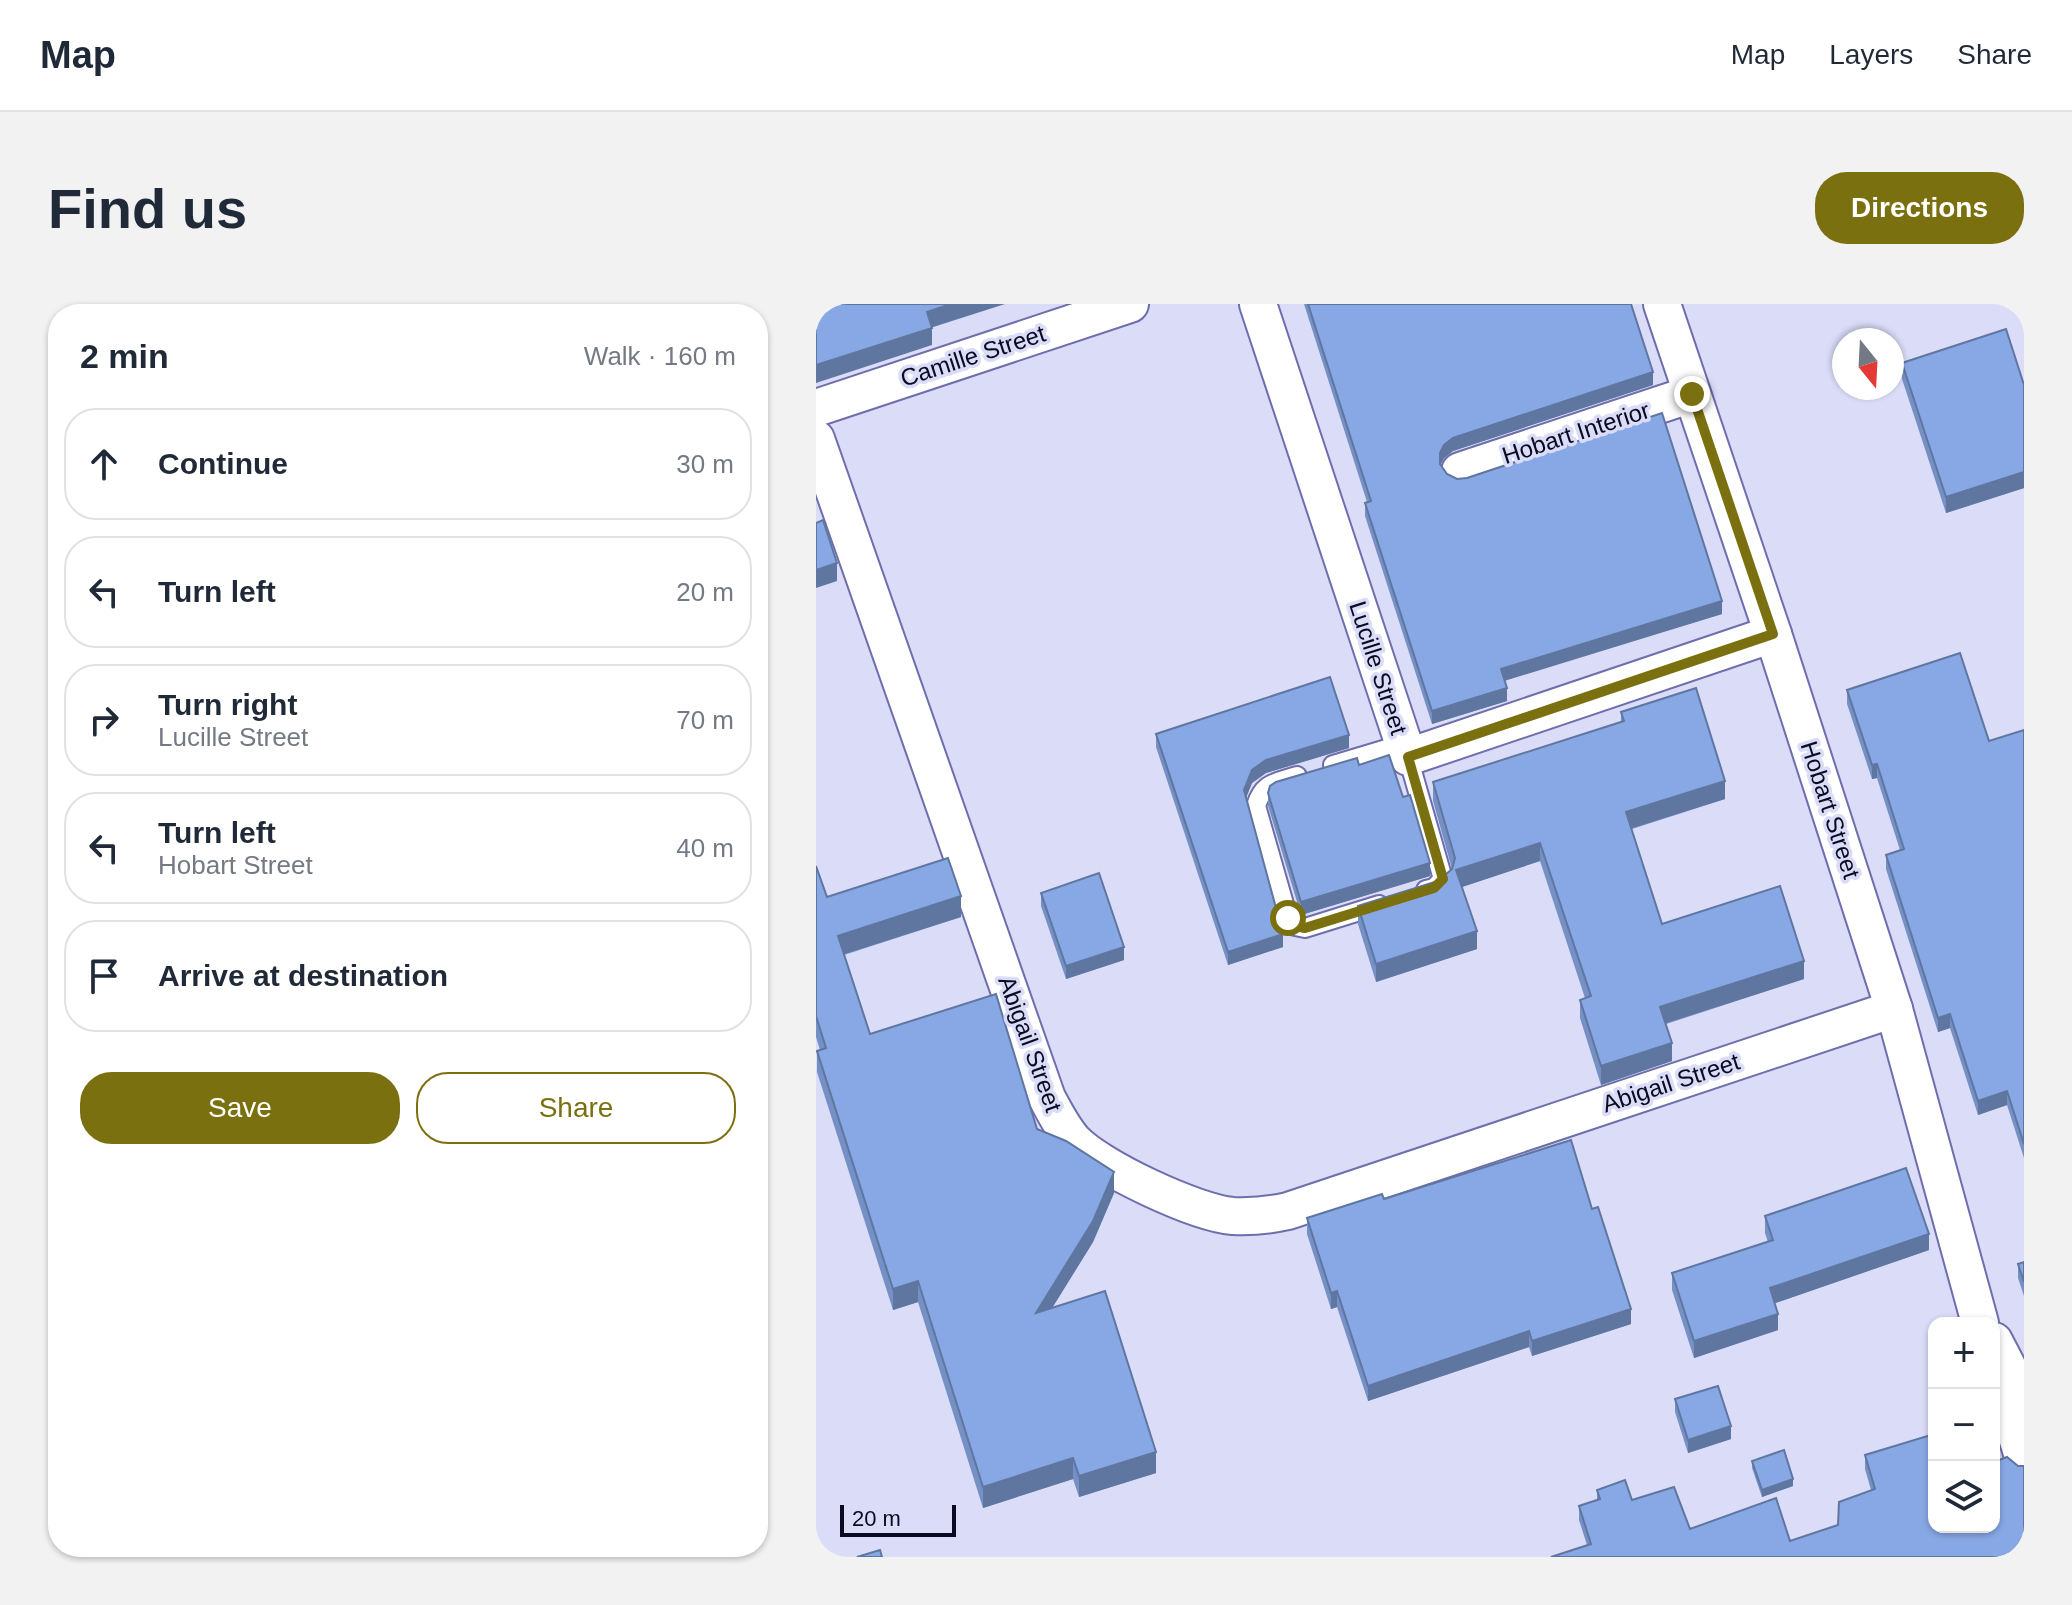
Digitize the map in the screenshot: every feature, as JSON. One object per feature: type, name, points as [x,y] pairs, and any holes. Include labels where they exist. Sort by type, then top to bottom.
[{"type":"street","name":"Camille Street","points":[[816,408],[1130,304]]},
{"type":"street","name":"Lucille Street","points":[[1258,304],[1406,751],[1773,634]]},
{"type":"street","name":"Hobart Street","points":[[1662,304],[1894,1009],[1978,1317]]},
{"type":"street","name":"Hobart Interior","points":[[1460,471],[1692,394]]},
{"type":"street","name":"Abigail Street","points":[[816,439],[1047,1098],[1058,1121],[1075,1142],[1094,1157],[1135,1180],[1202,1210],[1231,1216],[1260,1217],[1288,1211],[1894,1009]]},
{"type":"street","points":[[2000,1353],[2007,1366],[2012,1392],[2002,1408],[2024,1460]]},
{"type":"lane","points":[[1406,751],[1443,879],[1434,888],[1305,928],[1295,926],[1288,918],[1256,806],[1260,792],[1270,784],[1406,751]]},
{"type":"building","points":[[816,304],[951,304],[927,312],[932,328],[816,365]]},
{"type":"building","points":[[1308,304],[1631,304],[1653,372],[1453,438],[1440,453],[1440,464],[1447,474],[1457,479],[1467,478],[1662,413],[1722,601],[1501,669],[1507,688],[1432,711],[1365,503],[1371,501]]},
{"type":"building","points":[[2006,329],[2024,385],[2024,472],[1946,497],[1904,362]]},
{"type":"building","points":[[823,520],[837,563],[816,570],[816,523]]},
{"type":"building","points":[[1960,653],[1989,741],[2024,730],[2024,1144],[2007,1091],[1978,1101],[1950,1014],[1938,1018],[1886,855],[1904,849],[1877,764],[1872,765],[1847,690]]},
{"type":"building","points":[[1330,677],[1349,735],[1266,760],[1252,770],[1244,790],[1276,908],[1281,916],[1277,917],[1283,934],[1228,952],[1156,734]]},
{"type":"building","points":[[1696,688],[1725,781],[1626,812],[1662,924],[1780,886],[1804,961],[1660,1007],[1672,1043],[1601,1066],[1580,1000],[1591,996],[1540,843],[1456,870],[1477,931],[1376,964],[1358,906],[1438,881],[1452,869],[1455,858],[1433,782],[1624,721],[1621,712]]},
{"type":"building","points":[[1389,755],[1403,797],[1410,795],[1430,863],[1301,902],[1268,793],[1270,786],[1357,758],[1359,765]]},
{"type":"building","points":[[948,858],[961,896],[838,936],[870,1034],[996,994],[1037,1129],[1066,1141],[1114,1172],[1093,1221],[1036,1313],[1105,1291],[1156,1452],[1079,1476],[1073,1458],[983,1487],[918,1281],[893,1289],[817,1051],[826,1048],[816,1016],[816,866],[827,897]]},
{"type":"building","points":[[1099,873],[1124,947],[1066,966],[1041,893]]},
{"type":"building","points":[[1571,1140],[1592,1209],[1598,1207],[1631,1309],[1532,1341],[1529,1331],[1368,1386],[1337,1291],[1331,1293],[1307,1218],[1382,1194],[1384,1199]]},
{"type":"building","points":[[1906,1168],[1929,1234],[1770,1288],[1778,1314],[1694,1341],[1672,1273],[1773,1240],[1765,1216]]},
{"type":"building","points":[[2024,1262],[2024,1282],[2018,1264]]},
{"type":"building","points":[[1718,1386],[1731,1426],[1688,1440],[1675,1399]]},
{"type":"building","points":[[1928,1436],[1928,1533],[2000,1533],[2000,1460],[2007,1457],[2018,1466],[2024,1466],[2024,1557],[1551,1557],[1591,1544],[1579,1506],[1600,1499],[1597,1490],[1625,1480],[1632,1500],[1674,1487],[1690,1529],[1776,1498],[1790,1541],[1838,1525],[1839,1502],[1875,1489],[1865,1455]]},
{"type":"building","points":[[1784,1450],[1793,1479],[1762,1490],[1752,1461]]},
{"type":"building","points":[[880,1550],[882,1557],[857,1557]]},
{"type":"route","points":[[1288,918],[1295,926],[1305,928],[1434,888],[1443,879],[1408,757],[1773,634],[1692,394]]}]
